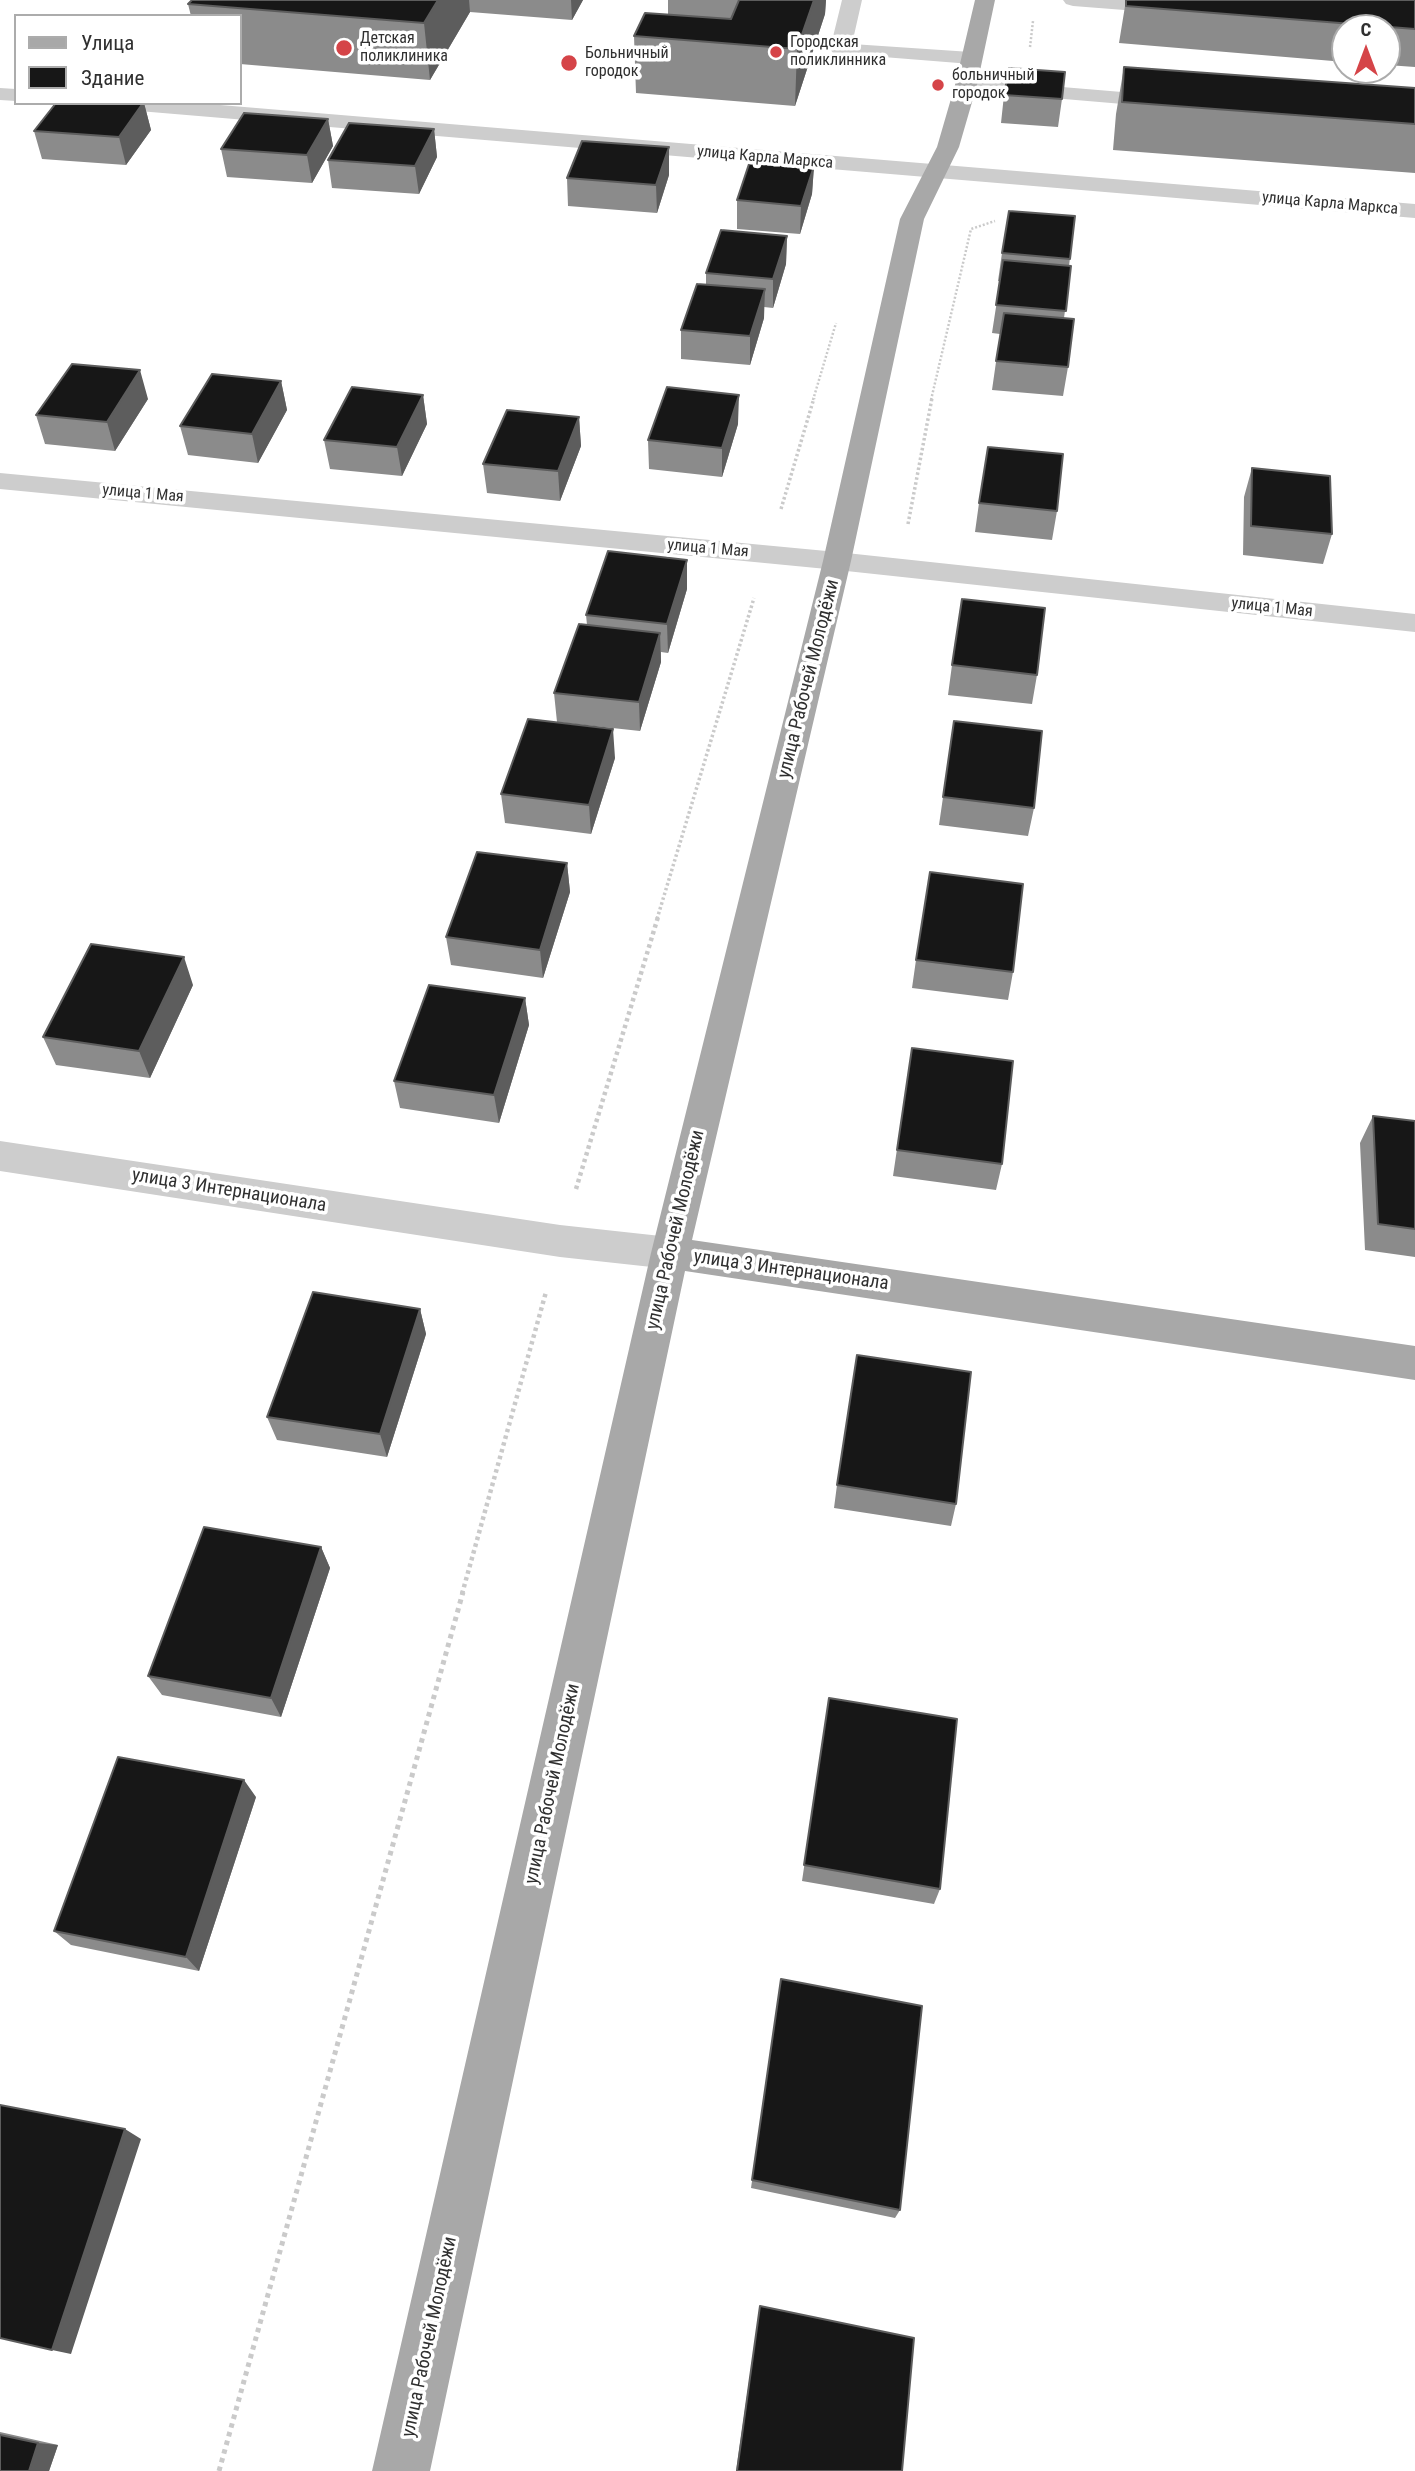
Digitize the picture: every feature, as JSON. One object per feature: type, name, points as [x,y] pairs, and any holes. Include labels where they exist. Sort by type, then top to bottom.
[{"type":"main road","name":"улица Рабочей Молодёжи","points":[[401,2471],[670,1253],[837,561],[912,219],[948,148],[966,85],[985,0]]},
{"type":"main road","name":"улица 3 Интернационала","points":[[670,1253],[1415,1363]]},
{"type":"street","points":[[852,0],[840,49],[971,58]]},
{"type":"street","points":[[1073,0],[1196,9]]},
{"type":"street","points":[[966,85],[1186,103]]},
{"type":"street","name":"улица Карла Маркса","points":[[139,105],[1415,211]]},
{"type":"street","name":"улица 1 Мая","points":[[0,481],[837,561],[1415,623]]},
{"type":"street","name":"улица 3 Интернационала","points":[[0,1156],[560,1241],[670,1253]]},
{"type":"path","points":[[901,568],[924,432],[971,229],[1035,209],[1040,181]]},
{"type":"path","points":[[219,2471],[560,1241],[838,317]]},
{"type":"building","points":[[192,0],[438,0],[424,23],[188,4]]},
{"type":"building","points":[[739,0],[814,0],[797,49],[634,36],[645,13],[731,19]]},
{"type":"building","points":[[1126,0],[1415,0],[1415,29],[1401,28],[1401,14],[1331,14],[1331,22],[1126,6]]},
{"type":"building","points":[[1124,67],[1415,88],[1415,124],[1122,102]]},
{"type":"building","points":[[1009,68],[1065,72],[1062,99],[1004,95]]},
{"type":"building","points":[[54,105],[142,105],[119,137],[34,131]]},
{"type":"building","points":[[244,113],[328,119],[307,155],[221,149]]},
{"type":"building","points":[[349,123],[434,129],[415,166],[328,160]]},
{"type":"building","points":[[582,141],[669,147],[656,185],[567,178]]},
{"type":"building","points":[[750,161],[814,166],[801,206],[737,200]]},
{"type":"building","points":[[1009,211],[1075,216],[1070,259],[1002,253]]},
{"type":"building","points":[[721,230],[787,236],[773,279],[706,273]]},
{"type":"building","points":[[1003,260],[1071,266],[1066,311],[996,305]]},
{"type":"building","points":[[697,284],[765,289],[750,336],[681,330]]},
{"type":"building","points":[[1004,313],[1074,319],[1068,367],[996,361]]},
{"type":"building","points":[[72,364],[140,370],[107,422],[36,415]]},
{"type":"building","points":[[212,374],[281,381],[252,434],[180,426]]},
{"type":"building","points":[[352,387],[423,395],[397,447],[324,440]]},
{"type":"building","points":[[667,387],[739,395],[722,448],[648,440]]},
{"type":"building","points":[[507,410],[579,417],[558,471],[483,464]]},
{"type":"building","points":[[988,447],[1063,454],[1057,511],[979,503]]},
{"type":"building","points":[[1252,468],[1330,476],[1332,534],[1251,526]]},
{"type":"building","points":[[608,551],[687,560],[667,624],[586,615]]},
{"type":"building","points":[[962,599],[1045,608],[1037,675],[952,665]]},
{"type":"building","points":[[579,624],[660,633],[639,702],[554,693]]},
{"type":"building","points":[[528,719],[613,729],[589,805],[501,794]]},
{"type":"building","points":[[954,721],[1042,731],[1034,808],[943,797]]},
{"type":"building","points":[[477,852],[567,863],[540,950],[446,937]]},
{"type":"building","points":[[930,872],[1023,884],[1013,972],[916,960]]},
{"type":"building","points":[[91,944],[184,957],[139,1051],[43,1037]]},
{"type":"building","points":[[429,985],[525,998],[494,1095],[394,1081]]},
{"type":"building","points":[[912,1048],[1013,1061],[1002,1164],[897,1150]]},
{"type":"building","points":[[1373,1116],[1415,1121],[1415,1229],[1378,1224]]},
{"type":"building","points":[[313,1292],[420,1309],[380,1434],[267,1417]]},
{"type":"building","points":[[857,1355],[971,1372],[956,1504],[837,1485]]},
{"type":"building","points":[[204,1527],[321,1547],[271,1698],[148,1676]]},
{"type":"building","points":[[829,1698],[957,1719],[940,1889],[804,1865]]},
{"type":"building","points":[[118,1757],[244,1780],[186,1957],[54,1931]]},
{"type":"building","points":[[781,1979],[922,2006],[900,2210],[752,2180]]},
{"type":"building","points":[[0,2105],[125,2129],[52,2350],[0,2338]]},
{"type":"building","points":[[760,2306],[914,2338],[902,2471],[737,2471]]},
{"type":"building","points":[[0,2435],[38,2443],[29,2471],[0,2471]]},
{"type":"place","name":"Детская поликлиника","points":[[344,48]]},
{"type":"place","name":"Городская поликлинника","points":[[776,52]]},
{"type":"place","name":"Больничный городок","points":[[569,63]]},
{"type":"place","name":"больничный городок","points":[[938,85]]}]
